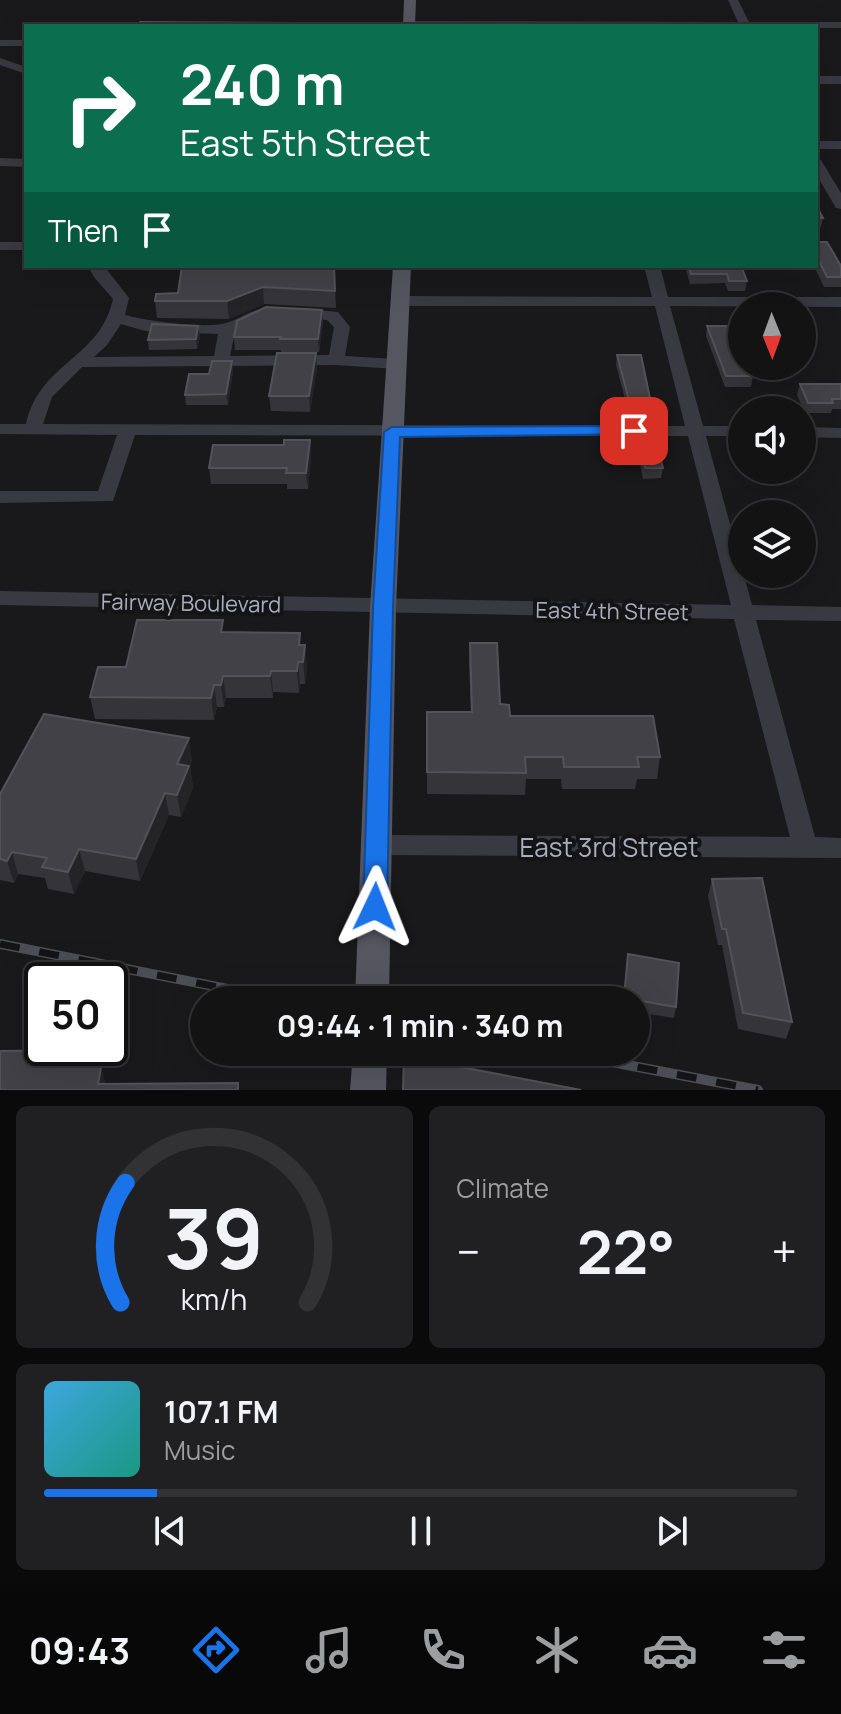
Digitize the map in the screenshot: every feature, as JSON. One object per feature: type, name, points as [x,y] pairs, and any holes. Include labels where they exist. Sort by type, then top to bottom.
[{"type":"main road","points":[[409,24],[410,0]]},
{"type":"main road","points":[[372,986],[383,608],[402,268]]},
{"type":"main road","points":[[368,1090],[369,1066]]},
{"type":"street","points":[[733,0],[745,24]]},
{"type":"street","points":[[818,25],[841,25]]},
{"type":"street","points":[[0,43],[24,43]]},
{"type":"street","points":[[0,61],[24,70]]},
{"type":"street","points":[[818,80],[841,80]]},
{"type":"street","points":[[818,145],[841,145]]},
{"type":"street","points":[[0,162],[24,163]]},
{"type":"street","points":[[818,166],[840,201]]},
{"type":"street","points":[[818,199],[840,201]]},
{"type":"street","points":[[0,246],[24,246]]},
{"type":"street","points":[[33,430],[42,397],[58,378],[103,342],[119,318],[121,298],[97,268]]},
{"type":"street","points":[[653,268],[805,848]]},
{"type":"street","points":[[399,301],[841,302]]},
{"type":"street","points":[[119,318],[145,326],[227,329],[264,312],[332,315],[342,327],[336,360]]},
{"type":"street","points":[[221,361],[227,329]]},
{"type":"street","points":[[78,362],[336,360],[396,364]]},
{"type":"street","points":[[0,429],[728,431]]},
{"type":"street","points":[[0,497],[106,497],[128,430]]},
{"type":"street","points":[[816,432],[841,433]]},
{"type":"street","name":"Fairway Boulevard","points":[[0,598],[383,608]]},
{"type":"street","name":"East 4th Street","points":[[383,608],[841,614]]},
{"type":"street","name":"East 3rd Street","points":[[377,845],[841,848]]},
{"type":"building","points":[[140,22],[300,23],[300,24]]},
{"type":"building","points":[[818,242],[827,242],[841,266],[841,277],[827,277],[818,259]]},
{"type":"building","points":[[182,268],[334,268],[335,291],[263,287],[227,301],[155,301],[156,294],[178,293]]},
{"type":"building","points":[[690,268],[742,268],[747,281],[729,281],[727,274],[691,274]]},
{"type":"building","points":[[266,307],[322,310],[318,339],[234,337],[237,321]]},
{"type":"building","points":[[152,324],[198,326],[196,339],[148,340]]},
{"type":"building","points":[[707,326],[728,326],[726,376]]},
{"type":"building","points":[[277,353],[316,353],[309,396],[269,396]]},
{"type":"building","points":[[617,355],[641,355],[651,403],[630,404]]},
{"type":"building","points":[[212,361],[232,361],[226,394],[185,395],[189,374],[209,374]]},
{"type":"building","points":[[800,384],[841,384],[841,399],[832,399],[833,403],[816,403],[816,396],[805,396]]},
{"type":"building","points":[[284,440],[310,440],[306,473],[286,473],[287,468],[209,468],[213,445],[284,445]]},
{"type":"building","points":[[639,445],[657,445],[663,468],[645,468]]},
{"type":"building","points":[[137,620],[223,620],[221,632],[300,633],[299,645],[305,645],[303,662],[298,662],[297,671],[271,671],[270,676],[223,676],[221,685],[214,685],[211,698],[90,697],[98,667],[126,667]]},
{"type":"building","points":[[470,643],[497,643],[500,704],[509,705],[510,716],[653,716],[660,757],[637,757],[639,767],[564,767],[563,757],[525,757],[526,773],[427,772],[427,712],[472,712]]},
{"type":"building","points":[[44,714],[189,738],[177,764],[189,766],[177,795],[165,793],[136,859],[79,849],[68,872],[42,867],[47,858],[12,852],[7,861],[0,859],[0,794]]},
{"type":"building","points":[[762,878],[792,1022],[743,1013],[712,879]]},
{"type":"building","points":[[628,954],[679,963],[676,1007],[650,1002],[650,986],[625,986]]},
{"type":"building","points":[[0,1051],[24,1051],[24,1066],[101,1067],[98,1084],[238,1083],[238,1090],[0,1090]]},
{"type":"building","points":[[404,1066],[456,1066],[581,1090],[403,1090]]},
{"type":"railway","points":[[0,944],[213,986]]},
{"type":"railway","points":[[632,1066],[758,1090]]},
{"type":"route","points":[[375,907],[383,608],[392,432],[634,431]]}]
